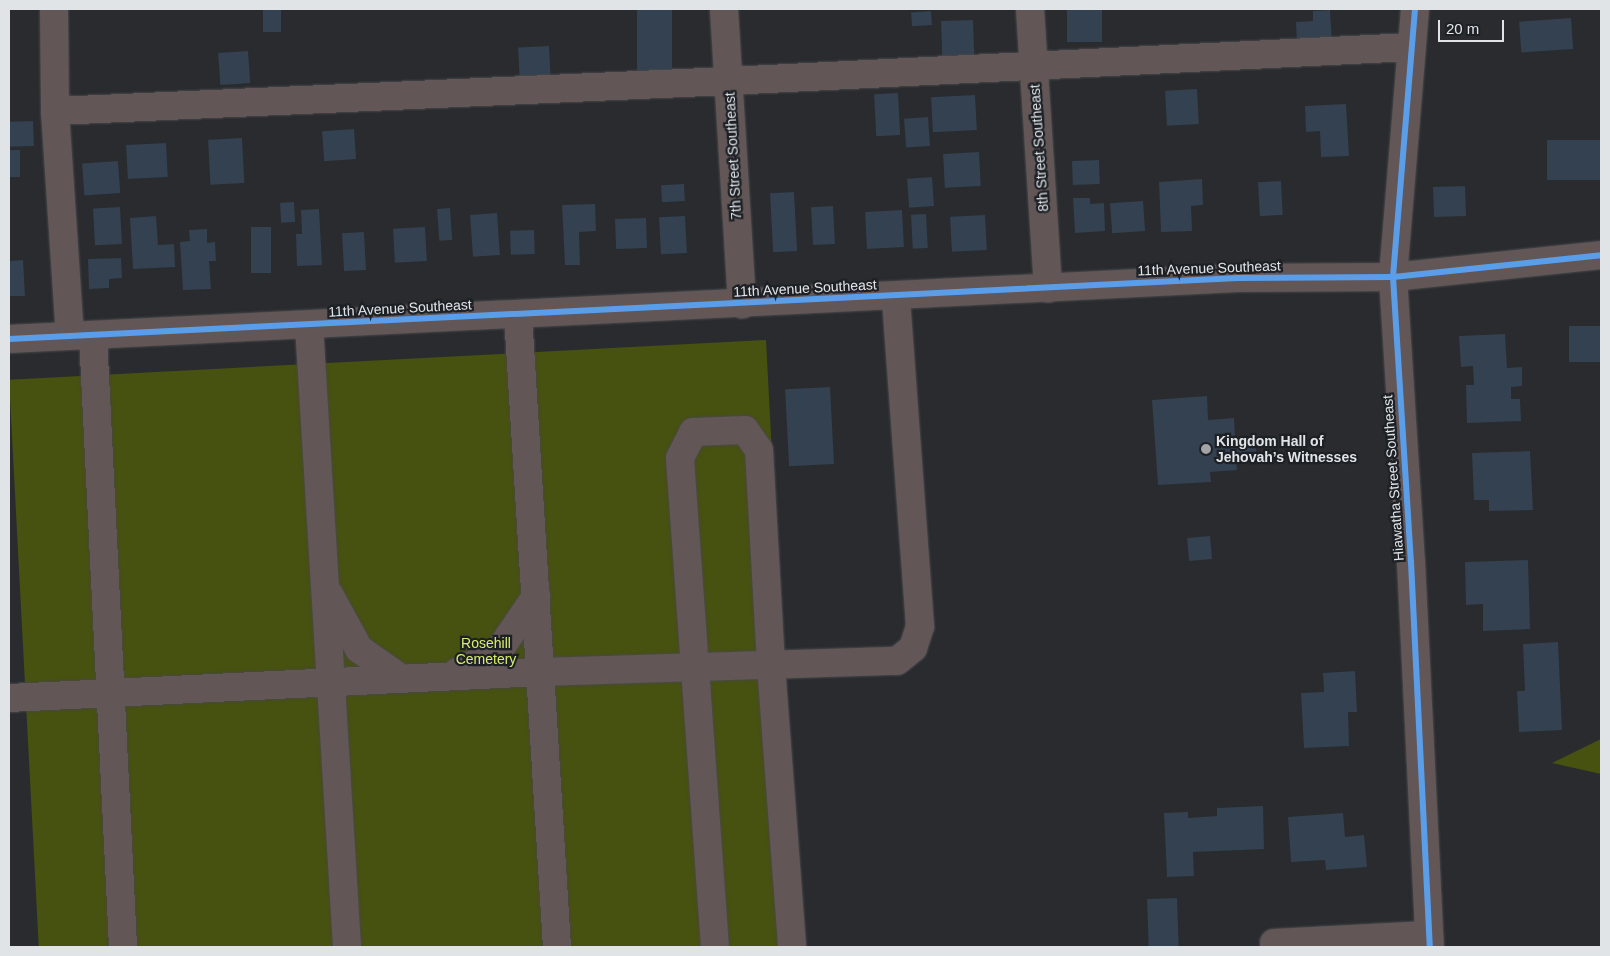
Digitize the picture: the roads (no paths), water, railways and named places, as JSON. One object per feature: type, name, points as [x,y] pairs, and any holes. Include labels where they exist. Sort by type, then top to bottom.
[{"type":"street","points":[[54,9],[55,111],[82,336],[110,693],[124,947]]},
{"type":"street","name":"7th Street Southeast","points":[[724,9],[742,304]]},
{"type":"street","name":"8th Street Southeast","points":[[1030,9],[1048,288]]},
{"type":"street","name":"Hiawatha Street Southeast","points":[[1415,9],[1393,277],[1411,562],[1430,941]]},
{"type":"street","points":[[55,111],[728,81],[1411,47]]},
{"type":"street","name":"11th Avenue Southeast","points":[[9,339],[1237,278],[1393,277],[1601,255]]},
{"type":"street","points":[[9,698],[541,672],[897,661],[913,648],[920,626],[896,296]]},
{"type":"street","points":[[518,315],[557,947]]},
{"type":"street","points":[[309,325],[347,947]]},
{"type":"street","points":[[715,947],[680,458],[692,432],[745,430],[759,450],[771,666],[792,947]]},
{"type":"street","points":[[325,586],[359,648],[402,679]]},
{"type":"street","points":[[447,677],[498,652],[536,596]]},
{"type":"street","points":[[1274,943],[1430,941]]},
{"type":"place","name":"Kingdom Hall of Jehovah’s Witnesses","points":[[1206,449]]},
{"type":"park label","name":"Rosehill Cemetery","points":[[486,652]]}]
